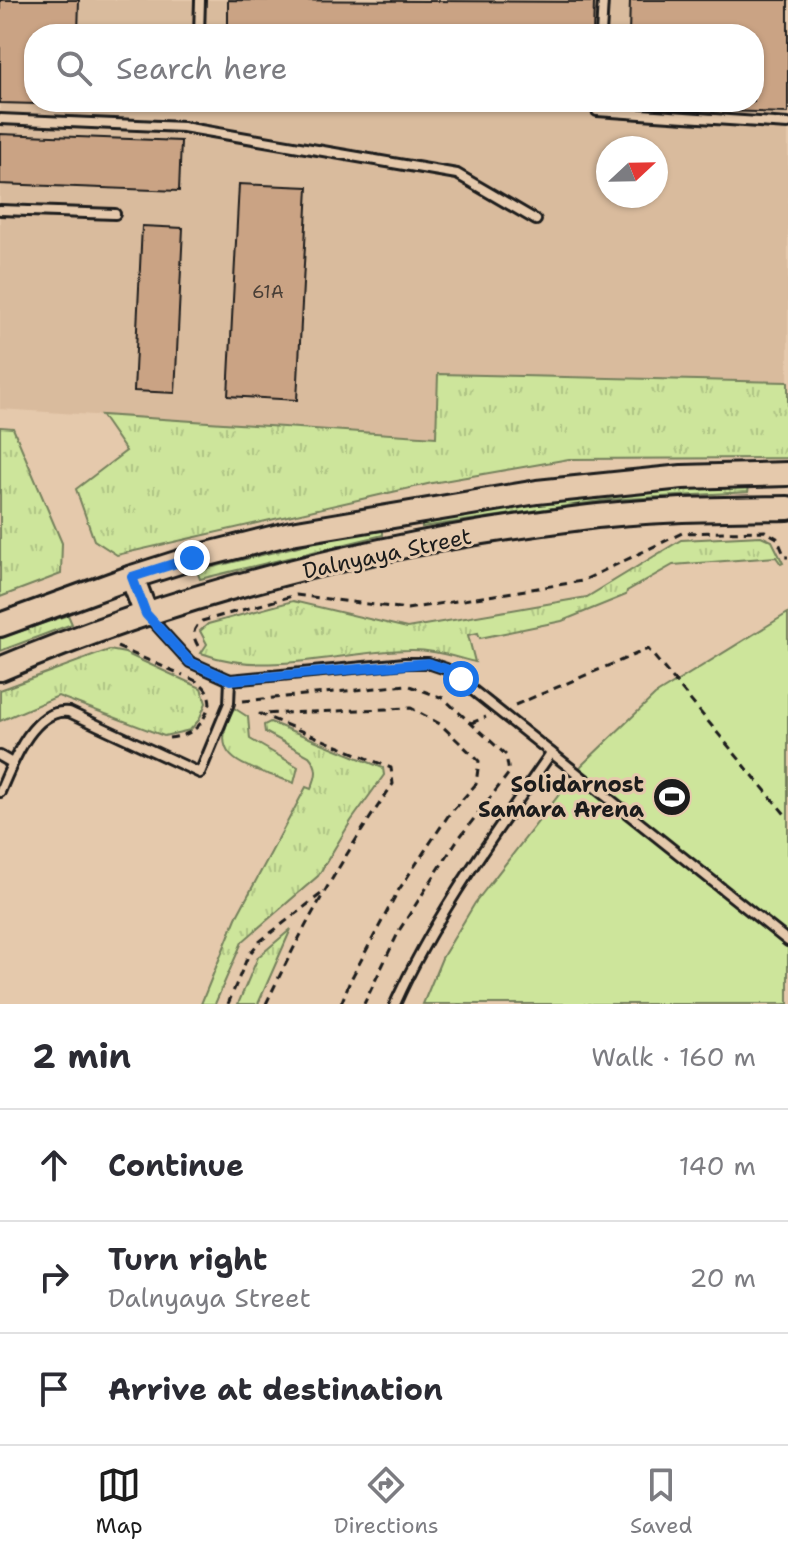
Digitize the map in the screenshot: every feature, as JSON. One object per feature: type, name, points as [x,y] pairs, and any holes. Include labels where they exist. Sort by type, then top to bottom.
[{"type":"main road","name":"Dalnyaya Street","points":[[0,625],[192,558],[291,533],[537,492],[682,477],[788,474]]},
{"type":"main road","name":"Dalnyaya Street","points":[[0,669],[146,614],[212,594],[405,546],[583,518],[714,509],[788,508]]},
{"type":"main road","points":[[401,513],[405,546]]},
{"type":"main road","points":[[132,577],[146,614]]},
{"type":"lane","points":[[199,24],[200,0]]},
{"type":"lane","points":[[602,24],[603,0]]},
{"type":"lane","points":[[612,112],[788,124]]},
{"type":"lane","points":[[0,119],[183,127],[457,174],[536,220]]},
{"type":"lane","points":[[0,210],[115,214]]},
{"type":"lane","points":[[146,614],[190,662],[230,680],[428,663],[446,669],[788,941]]},
{"type":"lane","points":[[0,792],[24,741],[46,716],[58,711],[69,712],[200,773],[229,703],[230,680]]},
{"type":"lane","points":[[395,1004],[417,954],[454,892],[551,753]]},
{"type":"lane","points":[[0,756],[12,763]]},
{"type":"path","points":[[198,646],[193,634],[195,626],[202,621],[296,595],[407,609],[582,581],[682,533],[765,531],[777,538],[785,557],[788,557]]},
{"type":"path","points":[[112,647],[183,675]]},
{"type":"path","points":[[471,723],[648,649],[788,818]]},
{"type":"path","points":[[250,700],[407,685],[443,698],[506,755],[509,773],[456,842],[400,929],[364,1004]]},
{"type":"path","points":[[169,738],[194,732],[202,724],[210,704]]},
{"type":"path","points":[[266,1004],[323,892],[393,784],[391,768],[260,714],[411,708],[440,724],[479,761],[476,784],[448,816],[398,891],[341,1004]]},
{"type":"path","points":[[228,1004],[248,956],[259,942],[323,892]]},
{"type":"shaded area","points":[[0,0],[788,0],[788,381],[438,374],[437,437],[0,409]]},
{"type":"green space","points":[[438,374],[788,382],[788,458],[569,459],[432,483],[117,555],[94,540],[76,489],[126,451],[101,415],[436,437]]},
{"type":"green space","points":[[0,427],[13,428],[62,543],[61,574],[0,597]]},
{"type":"green space","points":[[750,482],[748,492],[608,500],[422,527],[422,517],[513,503]]},
{"type":"green space","points":[[383,525],[383,535],[200,579],[197,571]]},
{"type":"green space","points":[[761,536],[772,541],[783,563],[776,557],[673,565],[627,591],[626,595],[562,621],[480,638],[478,633],[468,635],[475,662],[417,650],[278,663],[226,660],[201,653],[207,644],[200,631],[208,624],[293,601],[407,628],[587,597],[681,540]]},
{"type":"green space","name":"Solidarnost Samara Arena","points":[[788,613],[788,1004],[423,1004],[442,958],[475,903],[582,765],[655,695]]},
{"type":"green space","points":[[68,615],[72,624],[0,651],[0,638]]},
{"type":"green space","points":[[109,650],[125,653],[201,688],[206,703],[199,720],[190,730],[164,736],[58,696],[0,721],[0,690]]},
{"type":"green space","points":[[234,708],[248,717],[250,739],[298,767],[294,783],[249,767],[228,752],[224,741]]},
{"type":"green space","points":[[270,722],[383,768],[384,775],[351,821],[318,876],[242,942],[215,1004],[201,1004],[236,918],[306,787],[311,789],[315,780],[316,768],[309,756],[265,732],[264,725]]},
{"type":"green space","points":[[291,929],[258,1004],[238,1004],[258,957]]},
{"type":"building","points":[[0,0],[79,0],[78,24],[24,24],[24,104],[0,103]]},
{"type":"building","points":[[228,0],[594,2],[593,24],[228,24]]},
{"type":"building","points":[[630,0],[788,0],[788,113],[756,112],[764,112],[764,24],[629,24]]},
{"type":"building","points":[[0,134],[181,141],[179,191],[0,184]]},
{"type":"building","points":[[239,184],[308,187],[297,400],[228,396]]},
{"type":"building","points":[[142,226],[183,228],[175,393],[134,391]]},
{"type":"place","name":"Solidarnost Samara Arena","points":[[672,797]]},
{"type":"route","points":[[192,558],[132,577],[146,614],[190,662],[230,680],[405,663],[428,663],[446,669],[461,679]]}]
